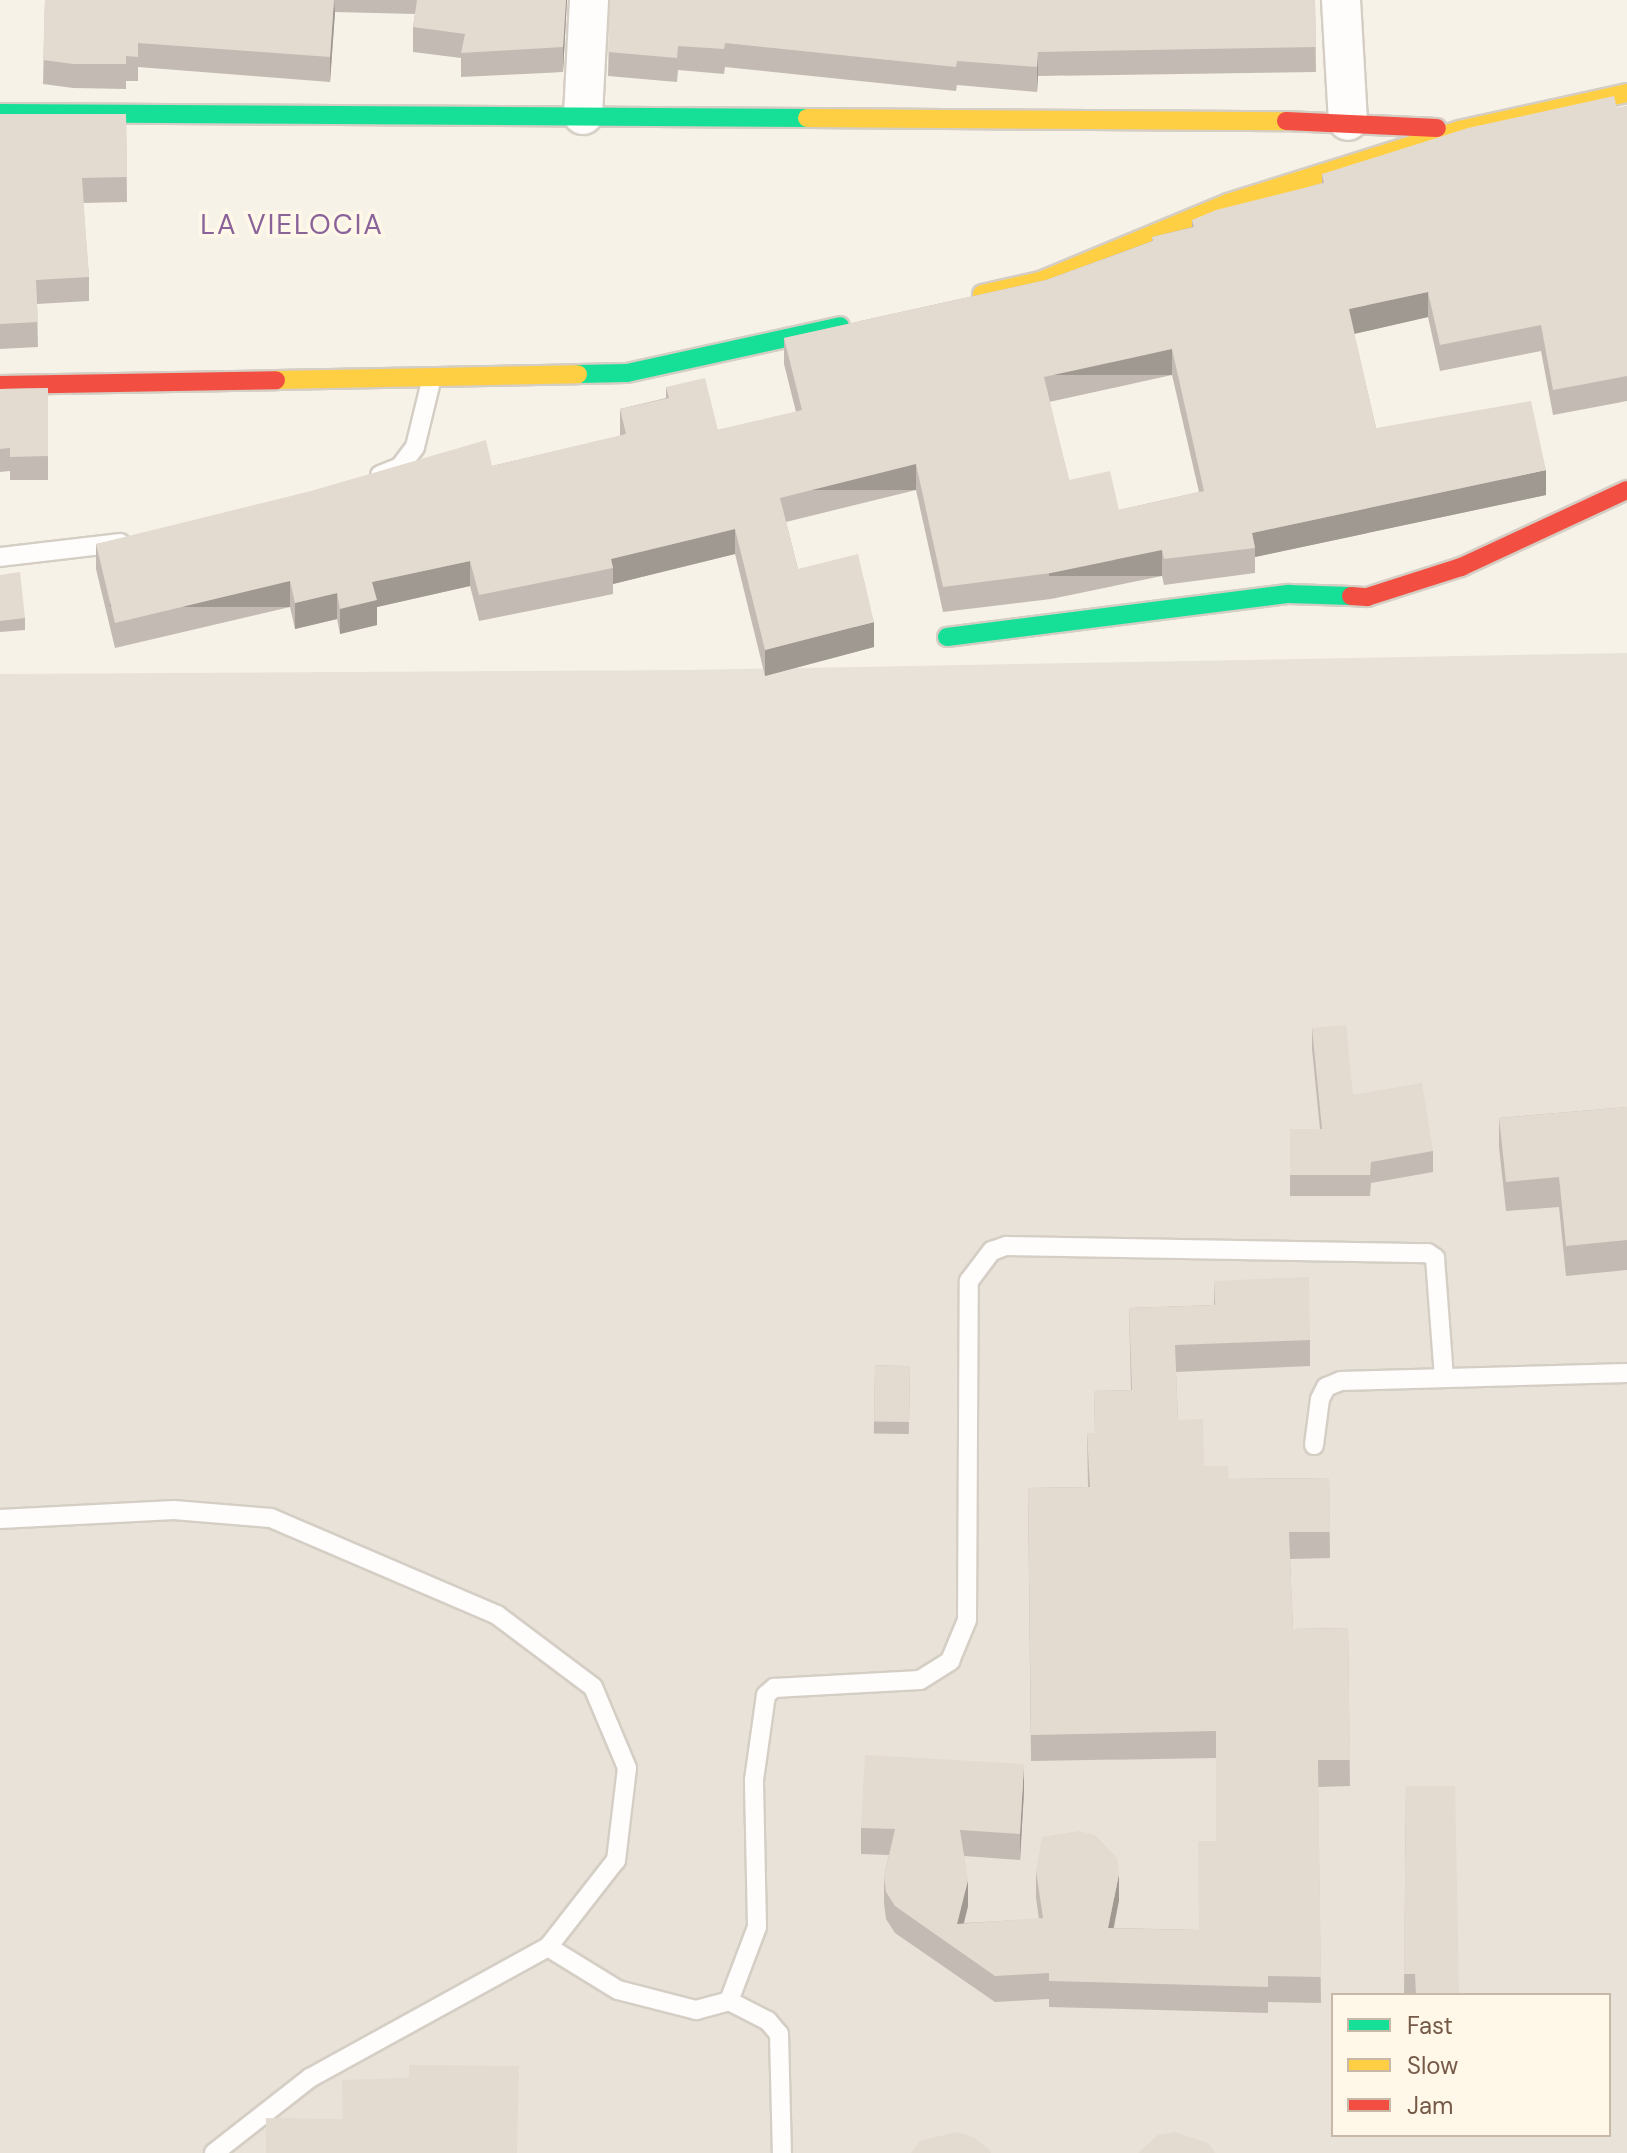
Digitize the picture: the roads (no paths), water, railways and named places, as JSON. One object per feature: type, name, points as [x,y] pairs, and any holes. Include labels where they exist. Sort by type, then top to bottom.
[{"type":"street","points":[[583,115],[589,0]]},
{"type":"street","points":[[1341,0],[1348,121]]},
{"type":"street","points":[[964,298],[1040,281],[1228,203],[1459,130],[1627,93]]},
{"type":"street","points":[[0,113],[1348,121],[1459,130]]},
{"type":"street","points":[[0,385],[627,373],[856,322]]},
{"type":"street","points":[[947,637],[1289,594],[1367,597],[1461,567],[1627,490]]},
{"type":"lane","points":[[359,484],[400,467],[415,447],[432,375]]},
{"type":"lane","points":[[0,557],[137,540]]},
{"type":"lane","points":[[729,2001],[757,1927],[754,1780],[766,1695],[774,1688],[920,1680],[950,1661],[961,1642],[967,1620],[969,1281],[992,1251],[1006,1246],[1428,1253],[1435,1258],[1444,1378]]},
{"type":"lane","points":[[1314,1445],[1320,1399],[1326,1387],[1341,1381],[1627,1373]]},
{"type":"lane","points":[[0,1519],[174,1510],[271,1518],[497,1615],[593,1687],[627,1768],[616,1860],[548,1947],[310,2078],[214,2153]]},
{"type":"lane","points":[[548,1947],[618,1990],[696,2010],[729,2001],[768,2021],[779,2034],[782,2153]]},
{"type":"district","name":"LA VIELOCIA","points":[[292,225]]}]
